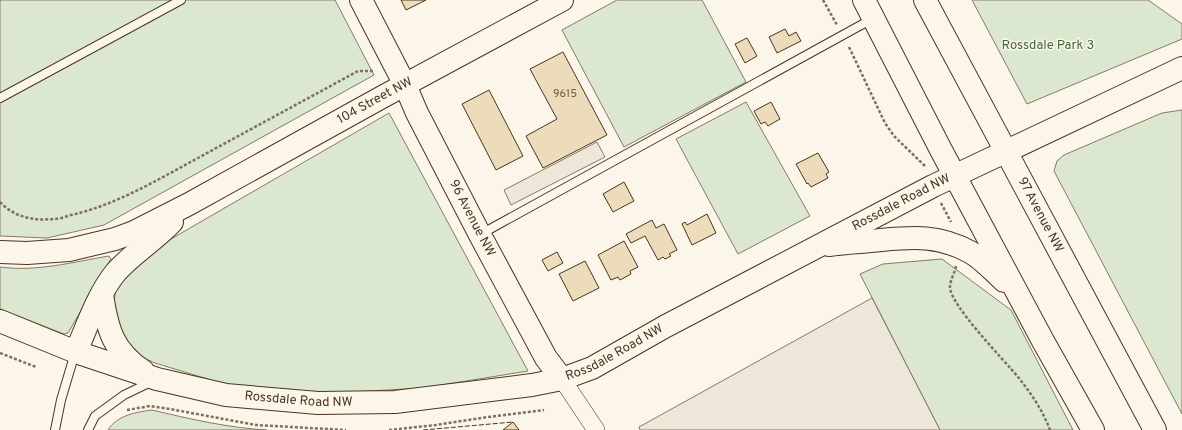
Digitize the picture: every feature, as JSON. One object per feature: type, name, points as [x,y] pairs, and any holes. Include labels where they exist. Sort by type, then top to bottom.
[{"type":"main road","name":"96 Avenue NW","points":[[361,0],[480,235],[546,358],[562,379]]},
{"type":"main road","name":"104 Street NW","points":[[189,204],[562,0]]},
{"type":"main road","name":"97 Avenue NW","points":[[925,0],[1155,430]]},
{"type":"main road","points":[[868,9],[955,176],[1093,430]]},
{"type":"main road","name":"Rossdale Road NW","points":[[0,321],[76,352],[157,380],[226,395],[318,403],[395,402],[532,385],[562,379],[592,368],[666,326],[934,186],[1182,68]]},
{"type":"main road","points":[[0,252],[51,252],[95,244],[134,232],[189,204]]},
{"type":"main road","points":[[76,352],[102,294],[109,282],[126,262],[163,232],[189,204]]},
{"type":"main road","points":[[818,246],[911,237],[941,240],[970,252],[983,261],[1020,297]]},
{"type":"main road","points":[[102,294],[105,318],[115,343],[123,354],[135,365],[157,380]]},
{"type":"street","name":"96 Avenue NW","points":[[562,379],[596,430]]},
{"type":"lane","points":[[0,98],[181,0]]},
{"type":"lane","points":[[480,235],[843,36],[868,9]]},
{"type":"lane","points":[[55,430],[61,400],[76,352]]},
{"type":"lane","points":[[88,430],[95,416],[124,395],[157,380]]},
{"type":"path","points":[[823,0],[857,62],[885,122],[894,136],[926,167]]},
{"type":"path","points":[[0,202],[12,213],[33,219],[54,220],[80,213],[121,198],[358,71],[376,71],[396,85],[405,85]]},
{"type":"path","points":[[942,204],[953,228]]},
{"type":"path","points":[[956,264],[950,286],[952,295],[963,313],[1019,378],[1032,396],[1050,430]]},
{"type":"path","points":[[0,353],[36,367]]},
{"type":"path","points":[[125,410],[150,406],[256,424],[346,430]]},
{"type":"path","points":[[389,430],[544,410]]},
{"type":"green space","points":[[0,0],[335,0],[374,75],[104,225],[47,238],[0,236]]},
{"type":"green space","points":[[617,0],[702,0],[746,82],[624,147],[562,30]]},
{"type":"green space","name":"Rossdale Park 3","points":[[972,0],[1148,0],[1182,24],[1182,39],[1027,104]]},
{"type":"green space","points":[[746,102],[810,216],[738,254],[676,139]]},
{"type":"green space","points":[[1182,110],[1182,414],[1054,171],[1057,161],[1064,155],[1162,113]]},
{"type":"green space","points":[[389,113],[528,371],[423,388],[315,394],[224,384],[155,363],[141,357],[129,347],[121,334],[113,305],[116,290],[124,276],[145,254]]},
{"type":"green space","points":[[109,256],[111,259],[68,333],[64,334],[0,309],[0,267],[41,267]]},
{"type":"green space","points":[[942,259],[1011,310],[1073,430],[940,430],[860,274],[883,264]]},
{"type":"green space","points":[[152,410],[195,420],[267,430],[108,430],[117,421],[128,415]]},
{"type":"shaded area","points":[[597,142],[605,157],[511,205],[504,190]]},
{"type":"shaded area","points":[[872,298],[940,430],[640,430],[639,427]]},
{"type":"building","points":[[401,0],[426,0],[406,10]]},
{"type":"building","points":[[785,29],[789,36],[796,32],[801,41],[777,53],[769,37]]},
{"type":"building","points":[[747,38],[757,56],[745,63],[735,44]]},
{"type":"building","points":[[563,52],[607,135],[543,168],[526,136],[557,119],[530,69]]},
{"type":"building","points":[[489,90],[523,156],[496,170],[462,104]]},
{"type":"building","points":[[771,102],[780,119],[768,126],[765,122],[761,124],[754,111]]},
{"type":"building","points":[[818,153],[829,172],[826,174],[828,178],[811,187],[808,183],[807,184],[796,164]]},
{"type":"building","points":[[624,182],[634,201],[613,212],[603,194]]},
{"type":"building","points":[[707,214],[716,233],[692,245],[682,224],[685,222],[687,225]]},
{"type":"building","points":[[652,220],[656,228],[664,224],[677,250],[669,254],[671,256],[665,259],[663,257],[658,260],[645,236],[631,243],[626,234]]},
{"type":"building","points":[[624,241],[638,267],[630,271],[631,274],[620,280],[618,277],[611,280],[598,255]]},
{"type":"building","points":[[557,252],[563,263],[548,271],[542,260]]},
{"type":"building","points":[[585,261],[599,288],[573,301],[559,274]]},
{"type":"building","points":[[513,422],[519,430],[503,430]]},
{"type":"fence","points":[[423,430],[513,422]]}]
